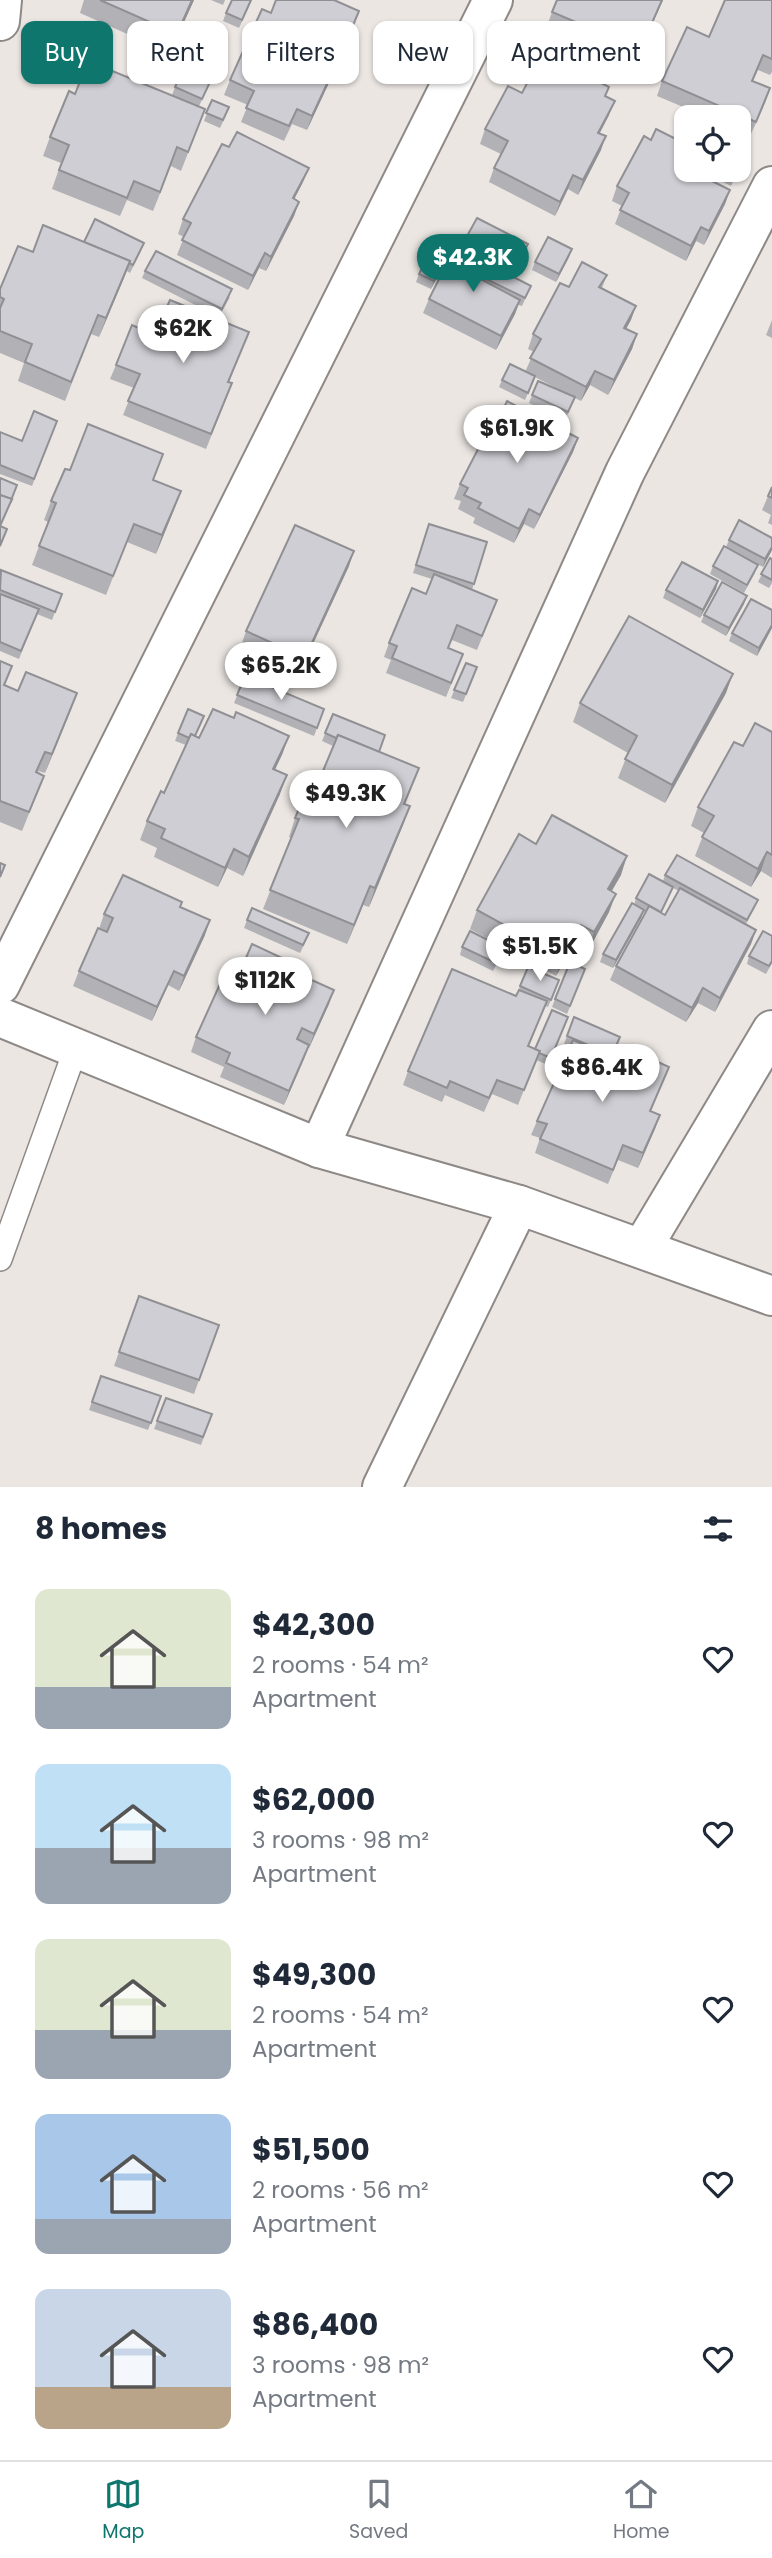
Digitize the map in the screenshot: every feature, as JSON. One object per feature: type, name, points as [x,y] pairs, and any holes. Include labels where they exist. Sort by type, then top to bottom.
[{"type":"street","points":[[0,21],[2,0]]},
{"type":"street","points":[[0,985],[492,0]]},
{"type":"street","points":[[319,1148],[625,472],[772,186]]},
{"type":"street","points":[[0,1017],[319,1148],[519,1205],[772,1296]]},
{"type":"street","points":[[642,1248],[772,1030]]},
{"type":"street","points":[[382,1487],[519,1205]]},
{"type":"lane","points":[[0,1259],[76,1048]]},
{"type":"building","points":[[100,0],[192,0],[183,21],[148,21]]},
{"type":"building","points":[[232,0],[251,0],[242,20],[226,13]]},
{"type":"building","points":[[276,0],[334,0],[359,11],[355,21],[257,21],[262,9],[271,13]]},
{"type":"building","points":[[557,0],[662,0],[653,21],[573,21],[552,12]]},
{"type":"building","points":[[725,0],[772,0],[772,59],[763,55],[752,81],[770,88],[756,122],[751,120],[751,105],[717,105],[665,82],[665,75],[687,27],[709,37]]},
{"type":"building","points":[[242,53],[242,84],[327,84],[312,116],[297,109],[289,126],[246,108],[254,91],[230,80]]},
{"type":"building","points":[[113,71],[127,77],[127,84],[144,84],[205,109],[188,152],[177,147],[160,192],[134,181],[127,198],[59,170],[69,145],[50,137],[69,91],[75,94],[79,84],[113,84]]},
{"type":"building","points":[[176,84],[209,84],[202,99],[175,87]]},
{"type":"building","points":[[527,84],[603,84],[609,87],[605,96],[615,101],[598,133],[606,136],[583,180],[573,175],[560,202],[494,168],[508,141],[485,129],[508,86],[522,93]]},
{"type":"building","points":[[212,100],[229,107],[223,120],[206,113]]},
{"type":"building","points":[[656,129],[674,138],[674,182],[714,182],[730,190],[709,231],[701,227],[691,246],[620,210],[629,193],[617,186],[644,136],[651,140]]},
{"type":"building","points":[[237,132],[309,168],[293,198],[299,202],[271,257],[265,253],[253,276],[182,240],[191,223],[183,219],[222,144],[229,147]]},
{"type":"building","points":[[477,218],[528,244],[513,272],[462,245]]},
{"type":"building","points":[[95,219],[144,243],[133,265],[130,261],[84,242]]},
{"type":"building","points":[[43,225],[130,261],[106,318],[98,315],[71,382],[25,362],[32,344],[0,331],[0,308],[4,299],[0,297],[0,289],[18,246],[33,252]]},
{"type":"building","points":[[548,237],[572,249],[559,274],[535,262]]},
{"type":"building","points":[[433,247],[448,255],[434,281],[419,274]]},
{"type":"building","points":[[455,247],[481,261],[473,275],[520,300],[501,336],[429,299]]},
{"type":"building","points":[[156,251],[232,289],[222,309],[145,271]]},
{"type":"building","points":[[582,262],[607,275],[599,287],[636,306],[624,328],[637,334],[614,380],[595,371],[586,387],[530,358],[541,339],[533,334],[560,283],[569,287]]},
{"type":"building","points":[[486,263],[531,286],[525,298],[480,276]]},
{"type":"building","points":[[170,300],[249,332],[228,382],[232,383],[211,434],[128,401],[140,374],[116,365],[132,325],[143,330],[148,319],[159,324]]},
{"type":"building","points":[[510,364],[535,376],[528,393],[502,380]]},
{"type":"building","points":[[538,381],[575,397],[568,412],[532,395]]},
{"type":"building","points":[[507,401],[578,438],[540,515],[529,509],[519,529],[478,508],[481,503],[464,495],[468,488],[460,484],[491,424],[495,427]]},
{"type":"building","points":[[34,411],[57,421],[34,479],[0,465],[0,432],[22,441]]},
{"type":"building","points":[[88,424],[163,454],[153,480],[181,491],[162,535],[134,524],[113,576],[39,546],[56,503],[51,501],[65,469],[70,470]]},
{"type":"building","points":[[0,478],[17,485],[12,499],[0,495]]},
{"type":"building","points":[[0,495],[12,499],[0,526]]},
{"type":"building","points":[[739,520],[772,538],[772,547],[765,559],[729,540]]},
{"type":"building","points":[[429,524],[487,542],[474,584],[416,565]]},
{"type":"building","points":[[295,525],[354,551],[305,658],[246,631]]},
{"type":"building","points":[[0,526],[7,529],[0,546]]},
{"type":"building","points":[[724,546],[758,565],[747,585],[713,566]]},
{"type":"building","points":[[770,558],[772,559],[772,580],[761,574]]},
{"type":"building","points":[[682,562],[718,581],[703,610],[666,590]]},
{"type":"building","points":[[1,570],[62,594],[55,612],[0,590]]},
{"type":"building","points":[[434,574],[497,600],[482,636],[457,625],[448,648],[463,654],[451,683],[392,658],[397,646],[389,643],[412,588],[426,594]]},
{"type":"building","points":[[722,582],[747,596],[729,628],[704,615]]},
{"type":"building","points":[[0,594],[39,609],[21,651],[0,642]]},
{"type":"building","points":[[751,599],[772,610],[772,625],[759,648],[732,633]]},
{"type":"building","points":[[629,616],[733,674],[672,785],[625,759],[637,736],[580,703]]},
{"type":"building","points":[[0,661],[12,666],[4,685],[18,691],[26,672],[77,693],[52,754],[45,752],[36,772],[44,776],[29,812],[0,801]]},
{"type":"building","points":[[466,663],[477,667],[466,694],[454,690]]},
{"type":"building","points":[[245,676],[324,709],[317,728],[237,695]]},
{"type":"building","points":[[188,709],[204,716],[195,736],[191,734],[189,738],[178,733]]},
{"type":"building","points":[[213,709],[234,718],[236,712],[289,736],[273,769],[287,775],[249,857],[234,849],[225,868],[161,838],[165,829],[147,821],[161,791],[164,793],[191,734],[199,738]]},
{"type":"building","points":[[333,714],[385,735],[379,752],[338,735],[336,738],[325,733]]},
{"type":"building","points":[[755,723],[772,732],[772,855],[767,852],[758,869],[702,837],[714,816],[698,807],[734,742],[743,746]]},
{"type":"building","points":[[338,735],[419,768],[404,804],[410,806],[375,888],[370,886],[354,925],[270,890],[299,819],[295,818],[308,787],[315,790]]},
{"type":"building","points":[[552,815],[627,856],[608,889],[616,894],[594,932],[581,925],[563,957],[477,910],[519,834],[536,844]]},
{"type":"building","points":[[677,855],[758,900],[747,920],[665,875]]},
{"type":"building","points":[[0,863],[5,865],[0,877]]},
{"type":"building","points":[[649,874],[673,887],[661,912],[636,898]]},
{"type":"building","points":[[123,875],[182,902],[180,907],[210,920],[184,976],[174,971],[157,1007],[79,971],[98,928],[107,932],[113,918],[104,914]]},
{"type":"building","points":[[680,888],[756,930],[720,998],[703,988],[692,1008],[616,966],[649,906],[665,915]]},
{"type":"building","points":[[632,903],[644,910],[616,960],[603,954]]},
{"type":"building","points":[[252,908],[309,933],[303,945],[247,920]]},
{"type":"building","points":[[470,931],[504,948],[496,963],[462,947]]},
{"type":"building","points":[[763,931],[772,936],[772,961],[769,966],[749,956]]},
{"type":"building","points":[[252,944],[299,966],[296,973],[334,990],[314,1034],[302,1028],[297,1039],[309,1045],[289,1091],[226,1063],[230,1053],[196,1037],[220,984],[224,985],[234,964],[242,967]]},
{"type":"building","points":[[570,962],[585,969],[570,1006],[555,999]]},
{"type":"building","points":[[528,967],[559,980],[551,1000],[520,986]]},
{"type":"building","points":[[452,969],[516,996],[519,990],[547,1001],[528,1046],[540,1051],[524,1090],[497,1080],[489,1098],[450,1081],[447,1088],[408,1071]]},
{"type":"building","points":[[552,1010],[568,1017],[551,1058],[535,1049]]},
{"type":"building","points":[[574,1017],[620,1037],[612,1055],[567,1036]]},
{"type":"building","points":[[573,1040],[620,1059],[625,1047],[669,1067],[650,1111],[660,1115],[643,1153],[623,1145],[613,1170],[540,1139],[547,1124],[537,1121]]},
{"type":"building","points":[[139,1296],[219,1325],[199,1380],[119,1352]]},
{"type":"building","points":[[101,1376],[161,1396],[151,1423],[92,1402]]},
{"type":"building","points":[[166,1398],[212,1414],[203,1437],[157,1421]]}]
